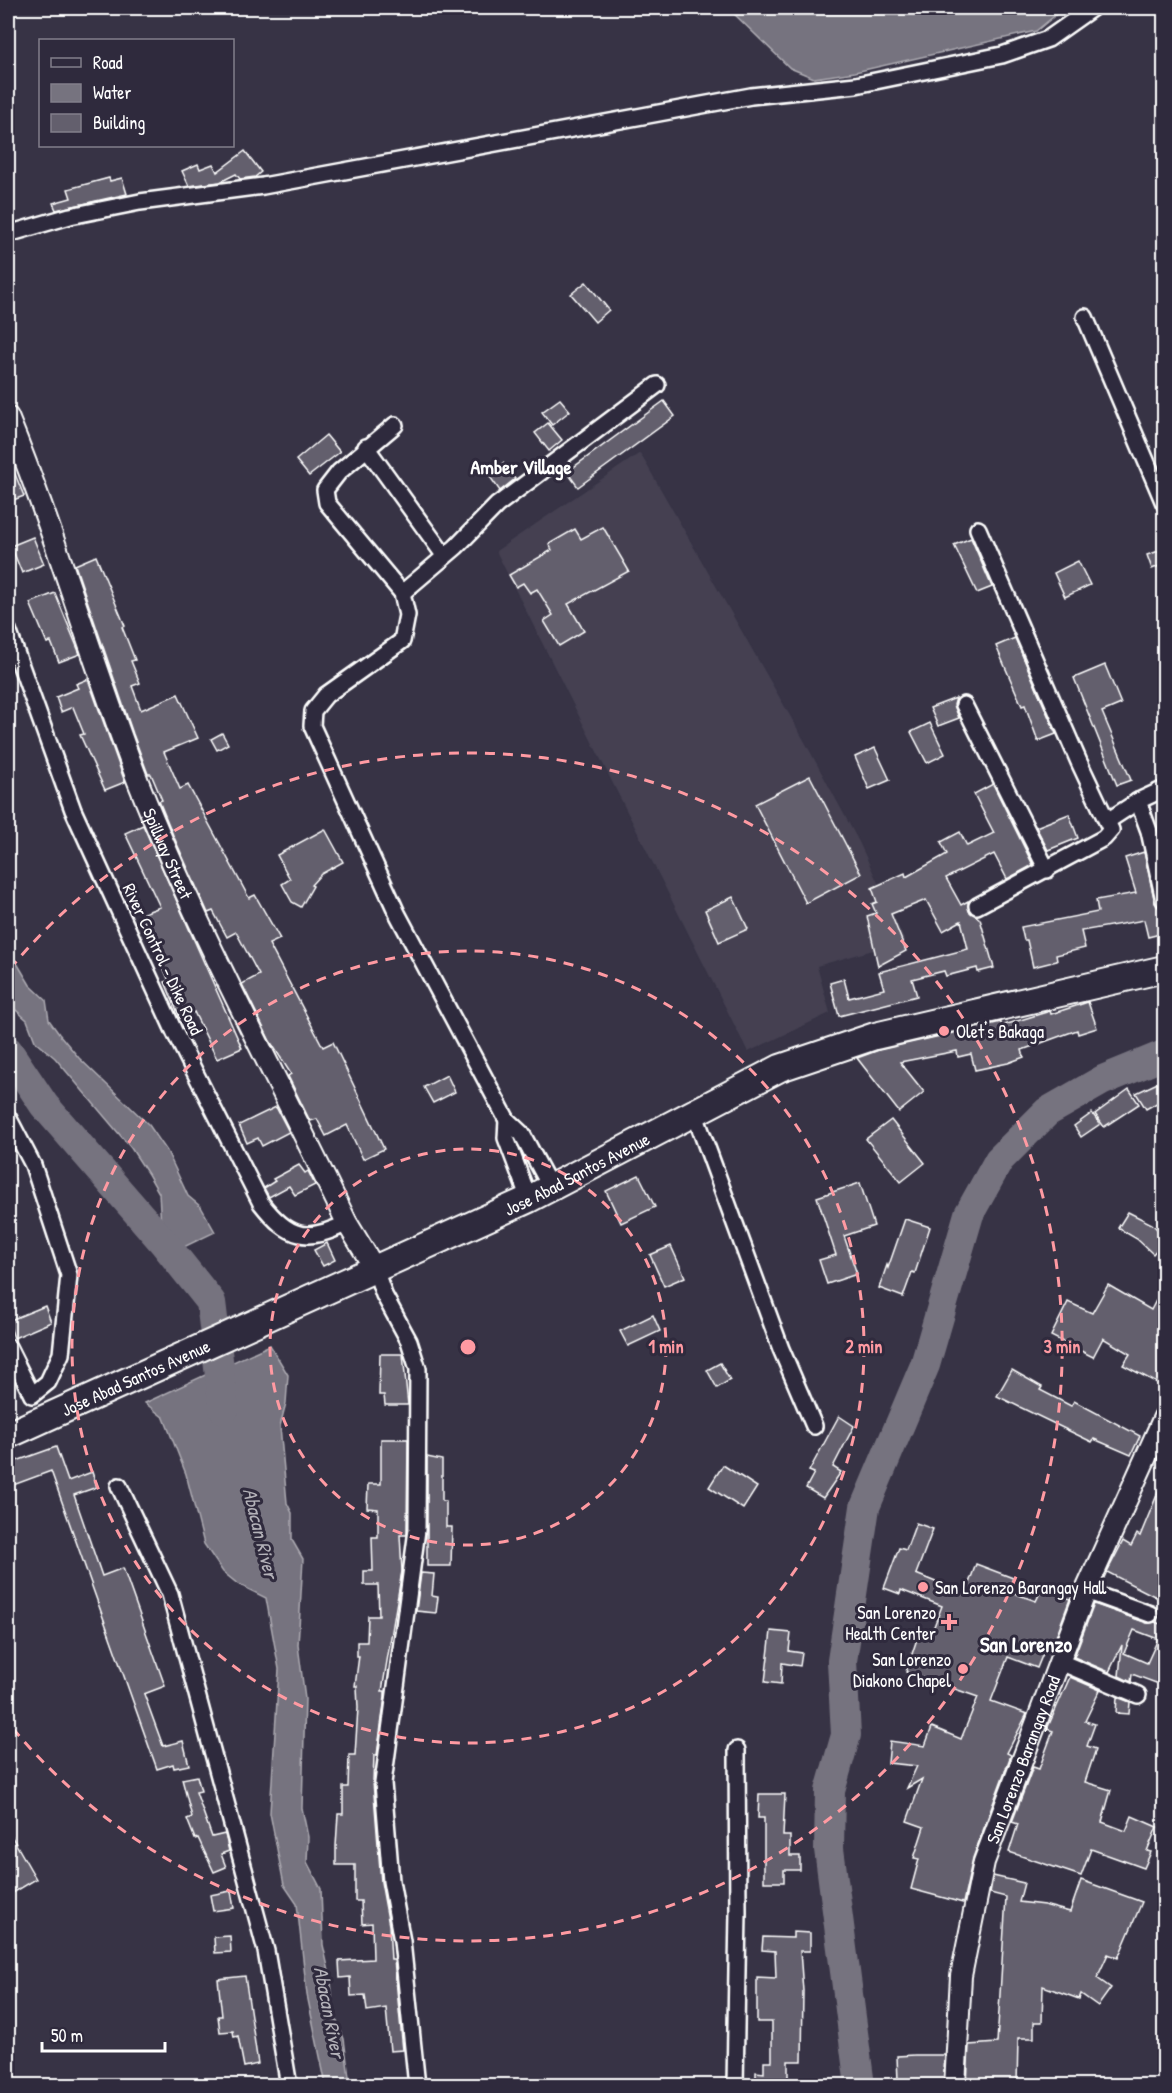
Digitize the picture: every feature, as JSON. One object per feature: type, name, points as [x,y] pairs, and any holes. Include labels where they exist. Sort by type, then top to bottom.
[{"type":"highway","name":"Jose Abad Santos Avenue","points":[[8,1435],[540,1193],[780,1068],[830,1049],[938,1021],[1164,969]]},
{"type":"street","points":[[8,234],[70,216],[140,202],[263,186],[751,96],[879,81],[1002,55],[1048,39],[1092,8]]},
{"type":"street","points":[[1085,318],[1164,503]]},
{"type":"street","points":[[402,593],[497,505],[599,426],[657,385]]},
{"type":"street","name":"Spillway Street","points":[[8,417],[32,476],[139,783],[174,868],[347,1223],[367,1272]]},
{"type":"street","points":[[395,425],[339,472],[325,490],[327,502],[402,593],[407,615],[402,641],[326,695],[313,711],[312,726],[397,913],[507,1120],[522,1134],[540,1193]]},
{"type":"street","points":[[366,447],[444,555]]},
{"type":"street","points":[[977,906],[1104,838],[1112,830],[1078,762],[978,529]]},
{"type":"street","name":"River Control - Dike Road","points":[[8,630],[73,810],[175,1033],[261,1203],[273,1219],[298,1234],[320,1235],[347,1223]]},
{"type":"street","points":[[964,705],[1047,870]]},
{"type":"street","points":[[1109,820],[1138,801],[1164,789]]},
{"type":"street","points":[[1138,801],[1149,831],[1164,900]]},
{"type":"street","points":[[694,1112],[781,1349],[814,1425]]},
{"type":"street","points":[[8,1117],[33,1166],[69,1275],[61,1354],[48,1382],[32,1395],[8,1347]]},
{"type":"street","points":[[507,1120],[506,1138],[540,1193]]},
{"type":"street","points":[[367,1272],[384,1295],[409,1341],[418,1369],[417,1530],[383,1783],[391,1881],[402,1941],[417,2085]]},
{"type":"street","name":"San Lorenzo Barangay Road","points":[[956,2085],[961,1976],[984,1862],[1087,1588],[1164,1417]]},
{"type":"street","points":[[119,1486],[170,1594],[266,1951],[289,2085]]},
{"type":"street","points":[[1087,1588],[1150,1614]]},
{"type":"street","points":[[1058,1661],[1138,1695]]},
{"type":"street","points":[[735,2085],[738,1912],[737,1750]]},
{"type":"shaded area","points":[[640,453],[805,742],[859,842],[905,941],[817,966],[830,1013],[748,1052],[496,551]]},
{"type":"water","points":[[728,8],[1064,8],[1036,31],[855,72],[814,78],[790,68]]},
{"type":"water","points":[[8,948],[30,985],[46,1000],[49,1020],[59,1034],[79,1058],[149,1125],[167,1151],[188,1196],[201,1207],[215,1232],[163,1257],[157,1242],[161,1226],[159,1193],[131,1148],[55,1058],[35,1041],[27,1020],[8,1003]]},
{"type":"water","points":[[270,1345],[288,1375],[286,1403],[280,1426],[287,1503],[292,1513],[292,1540],[303,1559],[298,1645],[305,1699],[302,1808],[308,1837],[307,1862],[321,1889],[323,1945],[331,1980],[333,2011],[344,2039],[350,2085],[326,2085],[307,1995],[297,1904],[284,1885],[270,1813],[279,1669],[266,1598],[238,1584],[223,1572],[204,1544],[186,1474],[164,1418],[145,1403]]},
{"type":"building","points":[[245,151],[261,172],[255,177],[240,179],[236,174],[220,182],[189,186],[182,171],[198,164],[200,169],[213,164],[217,172]]},
{"type":"building","points":[[109,178],[110,181],[122,178],[127,194],[56,210],[53,203],[71,198],[68,189]]},
{"type":"building","points":[[586,282],[609,310],[595,322],[571,294]]},
{"type":"building","points":[[560,399],[570,411],[552,425],[542,412]]},
{"type":"building","points":[[664,401],[675,416],[578,487],[567,472]]},
{"type":"building","points":[[548,423],[562,440],[549,451],[535,433]]},
{"type":"building","points":[[326,435],[340,452],[309,476],[296,460]]},
{"type":"building","points":[[8,457],[24,496],[8,502]]},
{"type":"building","points":[[503,463],[515,479],[500,491],[488,474]]},
{"type":"building","points":[[603,527],[629,571],[568,604],[584,631],[559,646],[544,621],[553,615],[537,589],[530,593],[523,583],[516,587],[509,575],[552,550],[549,544],[575,529],[581,539]]},
{"type":"building","points":[[33,537],[44,564],[22,573],[11,546]]},
{"type":"building","points":[[971,538],[992,587],[977,593],[954,545]]},
{"type":"building","points":[[1159,551],[1164,564],[1152,569],[1147,555]]},
{"type":"building","points":[[96,556],[125,626],[122,627],[135,660],[131,661],[140,683],[132,686],[141,710],[178,694],[198,738],[164,752],[180,789],[188,785],[249,898],[255,895],[280,939],[269,944],[323,1047],[333,1042],[384,1149],[363,1159],[347,1125],[326,1136],[317,1119],[310,1121],[288,1076],[291,1074],[270,1041],[242,984],[259,975],[236,932],[227,937],[213,911],[208,913],[173,835],[159,801],[162,800],[151,774],[148,774],[133,734],[75,565]]},
{"type":"building","points":[[1078,561],[1090,585],[1065,597],[1054,573]]},
{"type":"building","points":[[55,593],[80,654],[59,662],[51,642],[47,643],[30,603]]},
{"type":"building","points":[[1015,638],[1056,734],[1038,741],[1025,705],[1022,706],[996,646]]},
{"type":"building","points":[[1105,665],[1121,704],[1102,712],[1131,780],[1117,785],[1074,678]]},
{"type":"building","points":[[88,679],[125,782],[105,790],[80,735],[84,734],[73,707],[61,712],[56,697],[78,688],[76,684]]},
{"type":"building","points":[[956,698],[954,705],[959,718],[938,726],[930,708]]},
{"type":"building","points":[[930,723],[945,754],[927,763],[911,732]]},
{"type":"building","points":[[222,733],[228,744],[217,750],[211,739]]},
{"type":"building","points":[[875,748],[890,780],[869,789],[855,757]]},
{"type":"building","points":[[810,776],[861,874],[806,903],[755,804]]},
{"type":"building","points":[[993,784],[1033,865],[1007,879],[994,854],[946,878],[961,905],[968,901],[969,911],[980,919],[994,968],[978,972],[977,968],[946,976],[944,971],[912,979],[917,996],[839,1016],[830,983],[844,979],[849,998],[884,989],[879,972],[968,949],[961,921],[943,931],[926,900],[891,914],[906,951],[878,966],[867,916],[876,913],[872,904],[877,902],[872,888],[905,873],[906,877],[947,854],[941,842],[960,832],[967,846],[994,833],[974,794]]},
{"type":"building","points":[[1069,814],[1078,838],[1048,850],[1036,827]]},
{"type":"building","points":[[143,825],[242,1048],[217,1059],[194,1012],[180,1018],[165,982],[169,981],[141,914],[160,907],[125,833]]},
{"type":"building","points":[[325,829],[343,862],[321,874],[311,885],[313,886],[301,907],[292,902],[282,884],[290,879],[277,855]]},
{"type":"building","points":[[1144,852],[1155,903],[1164,910],[1164,933],[1148,937],[1144,920],[1081,931],[1085,948],[1056,955],[1057,961],[1033,967],[1027,940],[1024,940],[1021,927],[1098,912],[1096,900],[1136,893],[1125,858]]},
{"type":"building","points":[[733,897],[748,929],[719,942],[705,910]]},
{"type":"building","points":[[1088,1002],[1097,1028],[1078,1034],[1077,1030],[1022,1050],[1024,1057],[1008,1063],[975,1070],[971,1054],[958,1057],[957,1051],[900,1062],[924,1092],[899,1112],[857,1058],[879,1050],[1001,1022],[1001,1026],[1050,1011],[1051,1014]]},
{"type":"building","points":[[447,1075],[455,1092],[433,1103],[424,1087]]},
{"type":"building","points":[[1164,1080],[1164,1099],[1146,1109],[1136,1093]]},
{"type":"building","points":[[1129,1089],[1139,1104],[1104,1127],[1095,1114]]},
{"type":"building","points":[[276,1107],[289,1132],[262,1146],[258,1138],[247,1143],[239,1125]]},
{"type":"building","points":[[1092,1113],[1100,1124],[1081,1137],[1074,1126]]},
{"type":"building","points":[[891,1120],[925,1163],[901,1182],[866,1139]]},
{"type":"building","points":[[299,1165],[305,1173],[308,1171],[315,1185],[295,1195],[289,1186],[269,1197],[264,1188],[275,1181],[273,1179]]},
{"type":"building","points":[[639,1175],[655,1207],[621,1223],[606,1191]]},
{"type":"building","points":[[860,1183],[874,1226],[844,1236],[857,1274],[827,1284],[819,1260],[836,1255],[817,1197]]},
{"type":"building","points":[[1128,1212],[1152,1224],[1164,1236],[1164,1241],[1153,1254],[1137,1239],[1118,1228]]},
{"type":"building","points":[[905,1219],[930,1227],[915,1273],[912,1272],[903,1297],[879,1288]]},
{"type":"building","points":[[327,1243],[335,1260],[323,1266],[314,1250]]},
{"type":"building","points":[[671,1246],[685,1277],[664,1286],[650,1255]]},
{"type":"building","points":[[1108,1285],[1151,1310],[1164,1285],[1164,1373],[1159,1384],[1123,1365],[1130,1354],[1103,1338],[1093,1357],[1051,1336],[1068,1302],[1092,1313]]},
{"type":"building","points":[[45,1306],[51,1322],[14,1338],[8,1321]]},
{"type":"building","points":[[653,1315],[660,1331],[628,1346],[620,1331]]},
{"type":"building","points":[[380,1354],[403,1354],[408,1405],[385,1405],[384,1395],[379,1395]]},
{"type":"building","points":[[720,1363],[730,1380],[717,1388],[707,1370]]},
{"type":"building","points":[[1012,1370],[1042,1387],[1040,1390],[1071,1406],[1074,1401],[1140,1436],[1131,1455],[1094,1439],[1092,1442],[997,1396]]},
{"type":"building","points":[[839,1416],[854,1426],[833,1467],[841,1472],[823,1498],[806,1488],[814,1473],[809,1471]]},
{"type":"building","points":[[381,1439],[408,1439],[407,1535],[400,1535],[402,1571],[382,1691],[385,1691],[385,1697],[377,1755],[374,1755],[373,1782],[381,1882],[389,1925],[391,1960],[394,1960],[403,2050],[390,2051],[386,2008],[367,2011],[365,1995],[351,1996],[350,1977],[340,1978],[339,1961],[373,1959],[372,1923],[362,1924],[361,1901],[355,1901],[355,1865],[336,1865],[338,1814],[343,1814],[343,1787],[348,1787],[349,1755],[355,1755],[358,1708],[357,1686],[355,1686],[359,1656],[357,1656],[357,1642],[367,1642],[368,1616],[379,1616],[378,1585],[364,1585],[364,1571],[373,1571],[372,1537],[378,1537],[378,1509],[367,1508],[368,1484],[381,1484]]},
{"type":"building","points":[[56,1447],[68,1481],[92,1472],[97,1487],[74,1495],[102,1576],[123,1568],[165,1686],[144,1694],[163,1746],[183,1741],[189,1765],[174,1768],[173,1764],[157,1769],[51,1471],[8,1487],[8,1464]]},
{"type":"building","points":[[427,1457],[442,1460],[442,1501],[446,1501],[446,1527],[452,1527],[451,1566],[427,1566]]},
{"type":"building","points":[[723,1465],[757,1487],[743,1509],[709,1487]]},
{"type":"building","points":[[1164,1478],[1164,1601],[1107,1572],[1123,1541],[1131,1546],[1137,1534],[1140,1536]]},
{"type":"building","points":[[916,1523],[933,1529],[916,1574],[965,1594],[976,1564],[1013,1578],[1008,1591],[1036,1601],[1043,1586],[1070,1599],[1050,1653],[1044,1651],[1037,1668],[1008,1657],[991,1701],[1027,1714],[1007,1753],[1011,1755],[973,1858],[963,1903],[911,1889],[919,1859],[914,1858],[924,1827],[907,1821],[922,1779],[907,1788],[917,1766],[888,1763],[890,1741],[925,1746],[932,1727],[961,1739],[978,1697],[906,1672],[920,1630],[931,1634],[942,1606],[901,1590],[900,1594],[884,1588],[899,1548],[906,1550]]},
{"type":"building","points":[[421,1573],[434,1574],[432,1596],[438,1597],[436,1613],[416,1611]]},
{"type":"building","points":[[1094,1604],[1147,1623],[1155,1622],[1163,1625],[1164,1623],[1164,1686],[1132,1674],[1131,1682],[1119,1676],[1122,1645],[1109,1672],[1074,1657]],"holes":[[[1134,1630],[1158,1639],[1147,1663],[1124,1653]]]},
{"type":"building","points":[[771,1631],[791,1633],[789,1651],[802,1653],[800,1666],[782,1663],[781,1684],[765,1682]]},
{"type":"building","points":[[1070,1677],[1100,1690],[1085,1721],[1095,1724],[1087,1746],[1096,1749],[1085,1782],[1111,1790],[1102,1822],[1126,1831],[1132,1816],[1157,1827],[1147,1851],[1151,1852],[1144,1868],[1091,1849],[1081,1876],[1009,1852],[1018,1824],[1012,1822],[1033,1767],[1039,1769],[1053,1731],[1047,1729]]},
{"type":"building","points":[[1117,1697],[1130,1702],[1129,1714],[1116,1713]]},
{"type":"building","points":[[197,1776],[201,1791],[196,1792],[212,1837],[225,1834],[229,1851],[221,1854],[226,1867],[214,1872],[198,1838],[195,1839],[187,1819],[192,1817],[182,1779]]},
{"type":"building","points":[[759,1794],[785,1794],[783,1836],[790,1836],[790,1856],[800,1856],[800,1870],[784,1870],[784,1882],[764,1882],[764,1818],[758,1818]]},
{"type":"building","points":[[8,1830],[36,1879],[8,1896]]},
{"type":"building","points":[[993,1876],[1024,1883],[1019,1902],[1044,1905],[1070,1912],[1081,1880],[1142,1902],[1118,1958],[1108,1954],[1097,1978],[1111,1988],[1098,2006],[1081,1994],[1079,1999],[1043,1986],[1042,2022],[1034,2022],[1034,2038],[1018,2038],[1017,2085],[967,2085],[969,2045],[997,2043],[1006,1897],[990,1893]]},
{"type":"building","points":[[231,1891],[234,1908],[213,1911],[210,1895]]},
{"type":"building","points":[[793,1932],[810,1933],[810,1951],[800,1951],[803,1991],[802,2061],[788,2061],[788,2085],[756,2085],[756,2072],[764,2073],[764,2061],[772,2061],[772,2022],[757,2022],[757,1977],[776,1978],[775,1951],[762,1950],[763,1937],[793,1938]]},
{"type":"building","points":[[230,1936],[231,1952],[215,1953],[214,1937]]},
{"type":"building","points":[[245,1976],[258,2064],[244,2067],[238,2036],[234,2037],[233,2031],[220,2032],[218,2016],[222,2016],[218,1979]]},
{"type":"building","points":[[945,2055],[943,2085],[910,2085],[910,2080],[898,2081],[897,2056]]},
{"type":"waterway","name":"Abacan River","points":[[8,1051],[44,1105],[164,1243],[211,1302],[224,1409]]},
{"type":"waterway","points":[[860,2086],[829,1849],[830,1791],[846,1735],[842,1661],[865,1507],[925,1365],[969,1214],[999,1160],[1047,1112],[1103,1080],[1164,1055]]},
{"type":"place","name":"Olet's Bakaga","points":[[944,1031]]},
{"type":"place","name":"San Lorenzo Barangay Hall","points":[[923,1587]]},
{"type":"place","name":"San Lorenzo Health Center","points":[[949,1622]]},
{"type":"place","name":"San Lorenzo Diakono Chapel","points":[[963,1669]]},
{"type":"district","name":"Amber Village","points":[[521,466]]},
{"type":"district","name":"San Lorenzo","points":[[1026,1644]]}]
